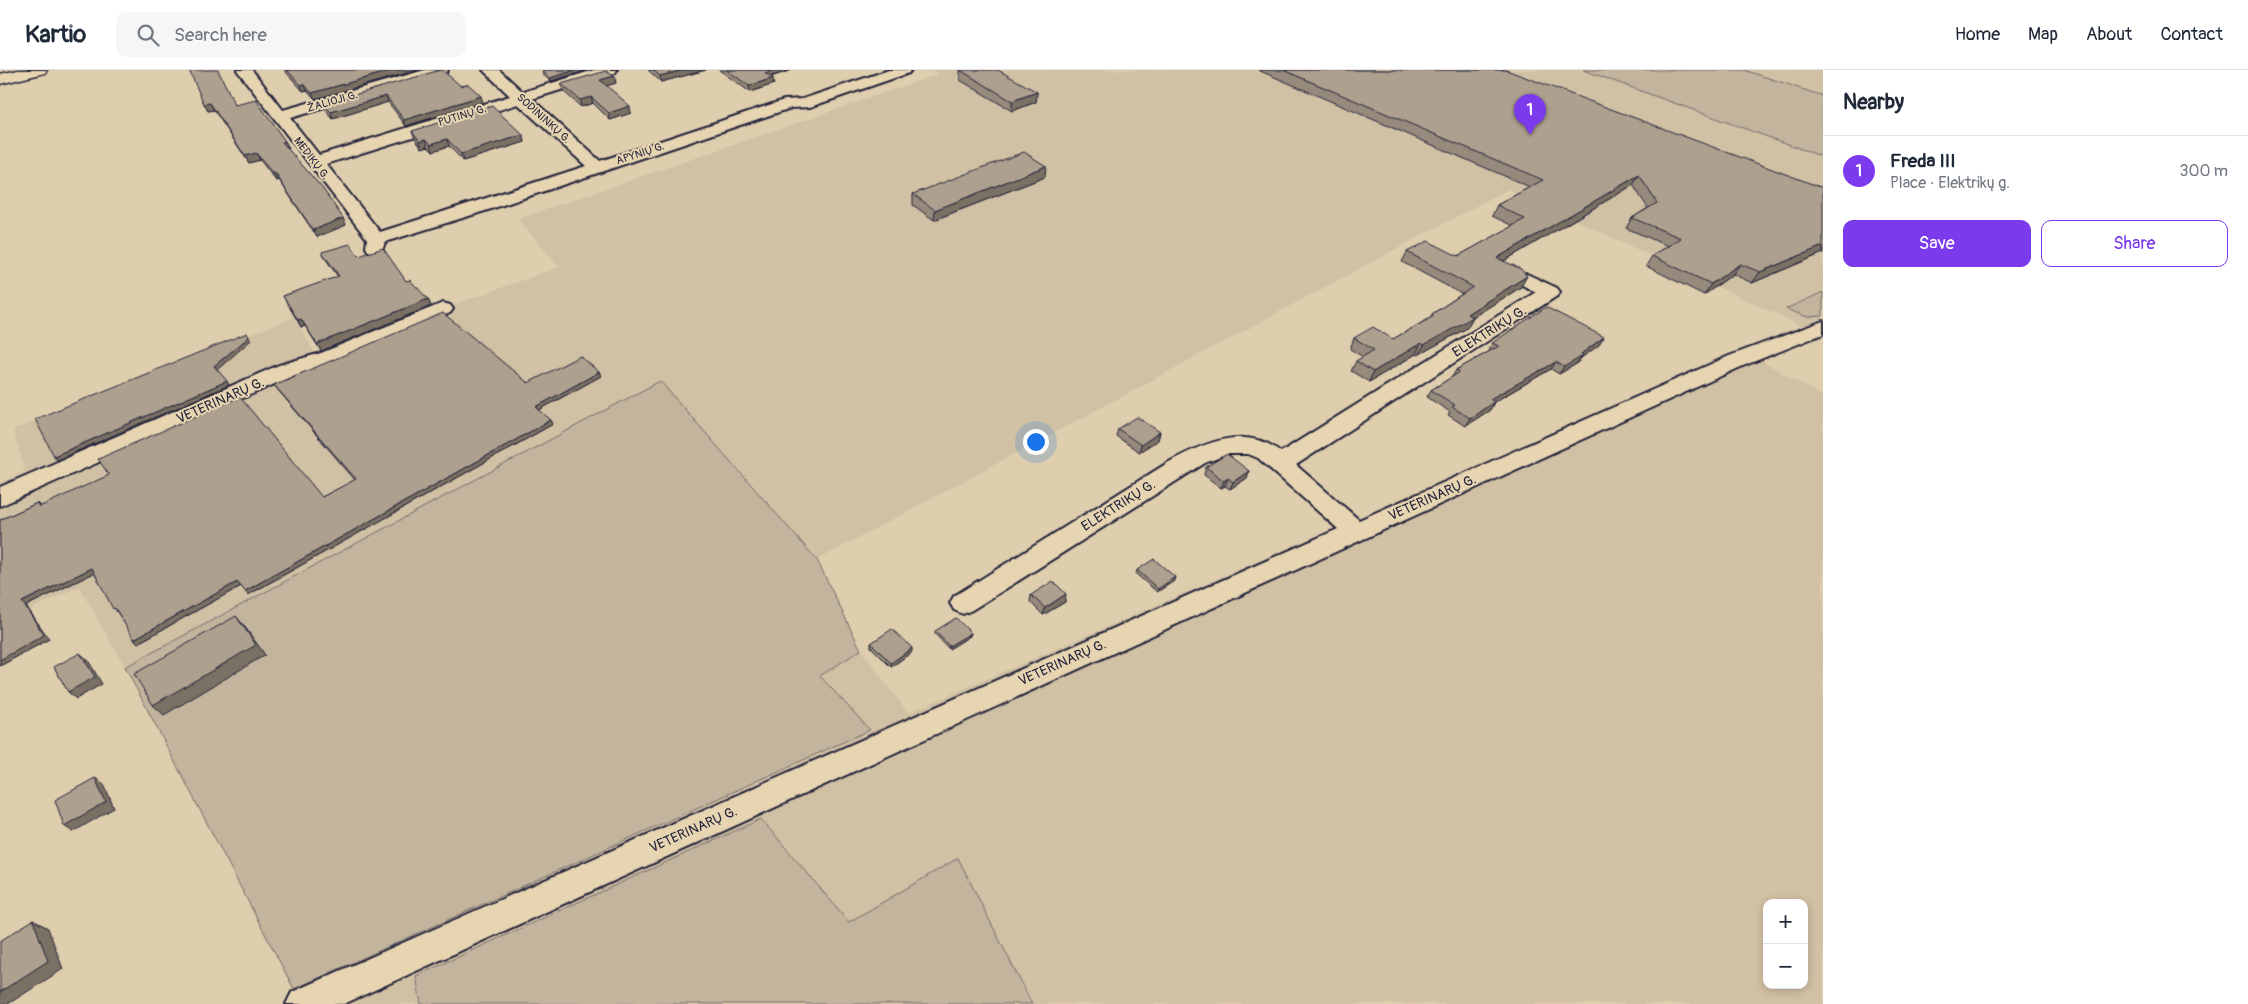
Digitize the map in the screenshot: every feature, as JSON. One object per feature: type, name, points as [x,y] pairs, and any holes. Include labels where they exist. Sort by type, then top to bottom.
[{"type":"highway","points":[[0,79],[39,70]]},
{"type":"street","name":"ŽALIOJI G.","points":[[280,116],[441,70]]},
{"type":"street","name":"SODININKŲ G.","points":[[490,70],[597,167]]},
{"type":"street","name":"PUTINŲ G.","points":[[314,162],[610,70]]},
{"type":"street","name":"APYNIŲ G.","points":[[376,243],[790,103],[804,104],[904,70]]},
{"type":"street","name":"MEDIKŲ G.","points":[[252,73],[280,116],[376,243]]},
{"type":"street","name":"ELEKTRIKŲ G.","points":[[1280,464],[1550,292],[1527,280]]},
{"type":"street","name":"VETERINARŲ G.","points":[[0,497],[287,370],[328,358],[443,309]]},
{"type":"street","name":"VETERINARŲ G.","points":[[304,1004],[1736,361],[1823,328]]},
{"type":"street","name":"ELEKTRIKŲ G.","points":[[963,603],[1177,468],[1214,448],[1237,444],[1261,450],[1280,464],[1356,531]]},
{"type":"shaded area","points":[[934,70],[1823,70],[1823,336],[1508,189],[817,560],[660,381],[125,667],[79,586],[0,625],[0,483],[25,471],[13,430],[294,317],[317,357],[436,304],[456,304],[559,267],[518,219],[939,74]]},
{"type":"shaded area","points":[[1583,70],[1744,70],[1823,96],[1823,157]]},
{"type":"shaded area","points":[[1823,292],[1823,316],[1807,317],[1786,309]]},
{"type":"shaded area","points":[[1743,350],[1823,397],[1823,1004],[1032,1004],[958,858],[849,922],[761,819],[416,976],[421,1004],[298,1004],[294,989],[870,730],[820,676],[861,650],[908,713]]},
{"type":"shaded area","points":[[660,381],[817,560],[861,650],[820,676],[870,730],[294,989],[125,667]]},
{"type":"shaded area","points":[[761,819],[849,922],[958,858],[1032,1004],[421,1004],[416,976]]},
{"type":"building","points":[[189,70],[218,70],[235,105],[256,100],[285,141],[282,142],[323,189],[343,218],[313,230],[275,173],[273,174],[256,153],[245,156],[210,103],[204,104]]},
{"type":"building","points":[[287,70],[394,70],[312,93],[304,84],[301,85]]},
{"type":"building","points":[[440,70],[461,86],[468,84],[481,96],[404,120],[386,96],[331,112],[323,104]]},
{"type":"building","points":[[576,70],[550,78],[542,71]]},
{"type":"building","points":[[653,70],[684,70],[660,76]]},
{"type":"building","points":[[727,70],[773,70],[765,73],[773,78],[749,86]]},
{"type":"building","points":[[960,70],[998,70],[1037,92],[1012,101]]},
{"type":"building","points":[[1283,70],[1506,70],[1823,188],[1823,246],[1760,272],[1740,264],[1711,284],[1652,256],[1681,238],[1632,218],[1657,203],[1639,175],[1497,258],[1521,269],[1527,276],[1467,314],[1473,317],[1424,345],[1421,343],[1373,372],[1356,361],[1374,350],[1354,338],[1373,327],[1393,339],[1434,316],[1432,314],[1473,287],[1407,252],[1428,241],[1458,256],[1525,219],[1497,205],[1543,180]]},
{"type":"building","points":[[606,71],[614,76],[600,80],[630,106],[609,113],[591,97],[580,100],[561,84]]},
{"type":"building","points":[[492,106],[523,135],[461,154],[447,139],[431,144],[426,139],[420,141],[412,131]]},
{"type":"building","points":[[1024,152],[1046,166],[935,210],[913,194]]},
{"type":"building","points":[[350,244],[359,256],[383,248],[406,281],[410,280],[428,299],[317,344],[301,319],[298,320],[283,296],[339,276],[322,252]]},
{"type":"building","points":[[1546,307],[1604,337],[1581,354],[1583,356],[1564,367],[1556,362],[1490,399],[1494,402],[1470,418],[1452,407],[1455,405],[1431,390],[1460,372],[1456,370],[1499,346],[1492,343]]},
{"type":"building","points":[[443,313],[528,383],[580,356],[599,372],[536,407],[551,420],[245,591],[237,582],[134,639],[115,608],[113,609],[92,568],[22,602],[44,635],[0,660],[0,520],[37,503],[39,507],[109,475],[98,459],[240,397],[322,497],[356,479],[274,385]]},
{"type":"building","points":[[247,333],[249,337],[214,366],[227,381],[54,456],[35,419]]},
{"type":"building","points":[[1137,417],[1160,432],[1141,445],[1118,429]]},
{"type":"building","points":[[1227,454],[1249,471],[1233,482],[1228,478],[1224,481],[1206,467]]},
{"type":"building","points":[[1154,559],[1175,577],[1158,589],[1137,570]]},
{"type":"building","points":[[1053,581],[1066,594],[1045,608],[1031,595]]},
{"type":"building","points":[[236,616],[256,645],[153,705],[134,674]]},
{"type":"building","points":[[956,618],[971,633],[949,646],[935,631]]},
{"type":"building","points":[[892,629],[912,648],[891,663],[871,643]]},
{"type":"building","points":[[80,653],[95,677],[68,692],[54,667]]},
{"type":"building","points":[[95,778],[106,802],[64,826],[55,800]]},
{"type":"building","points":[[33,920],[48,961],[0,992],[0,941]]},
{"type":"place","name":"Freda III","points":[[1530,135]]}]
